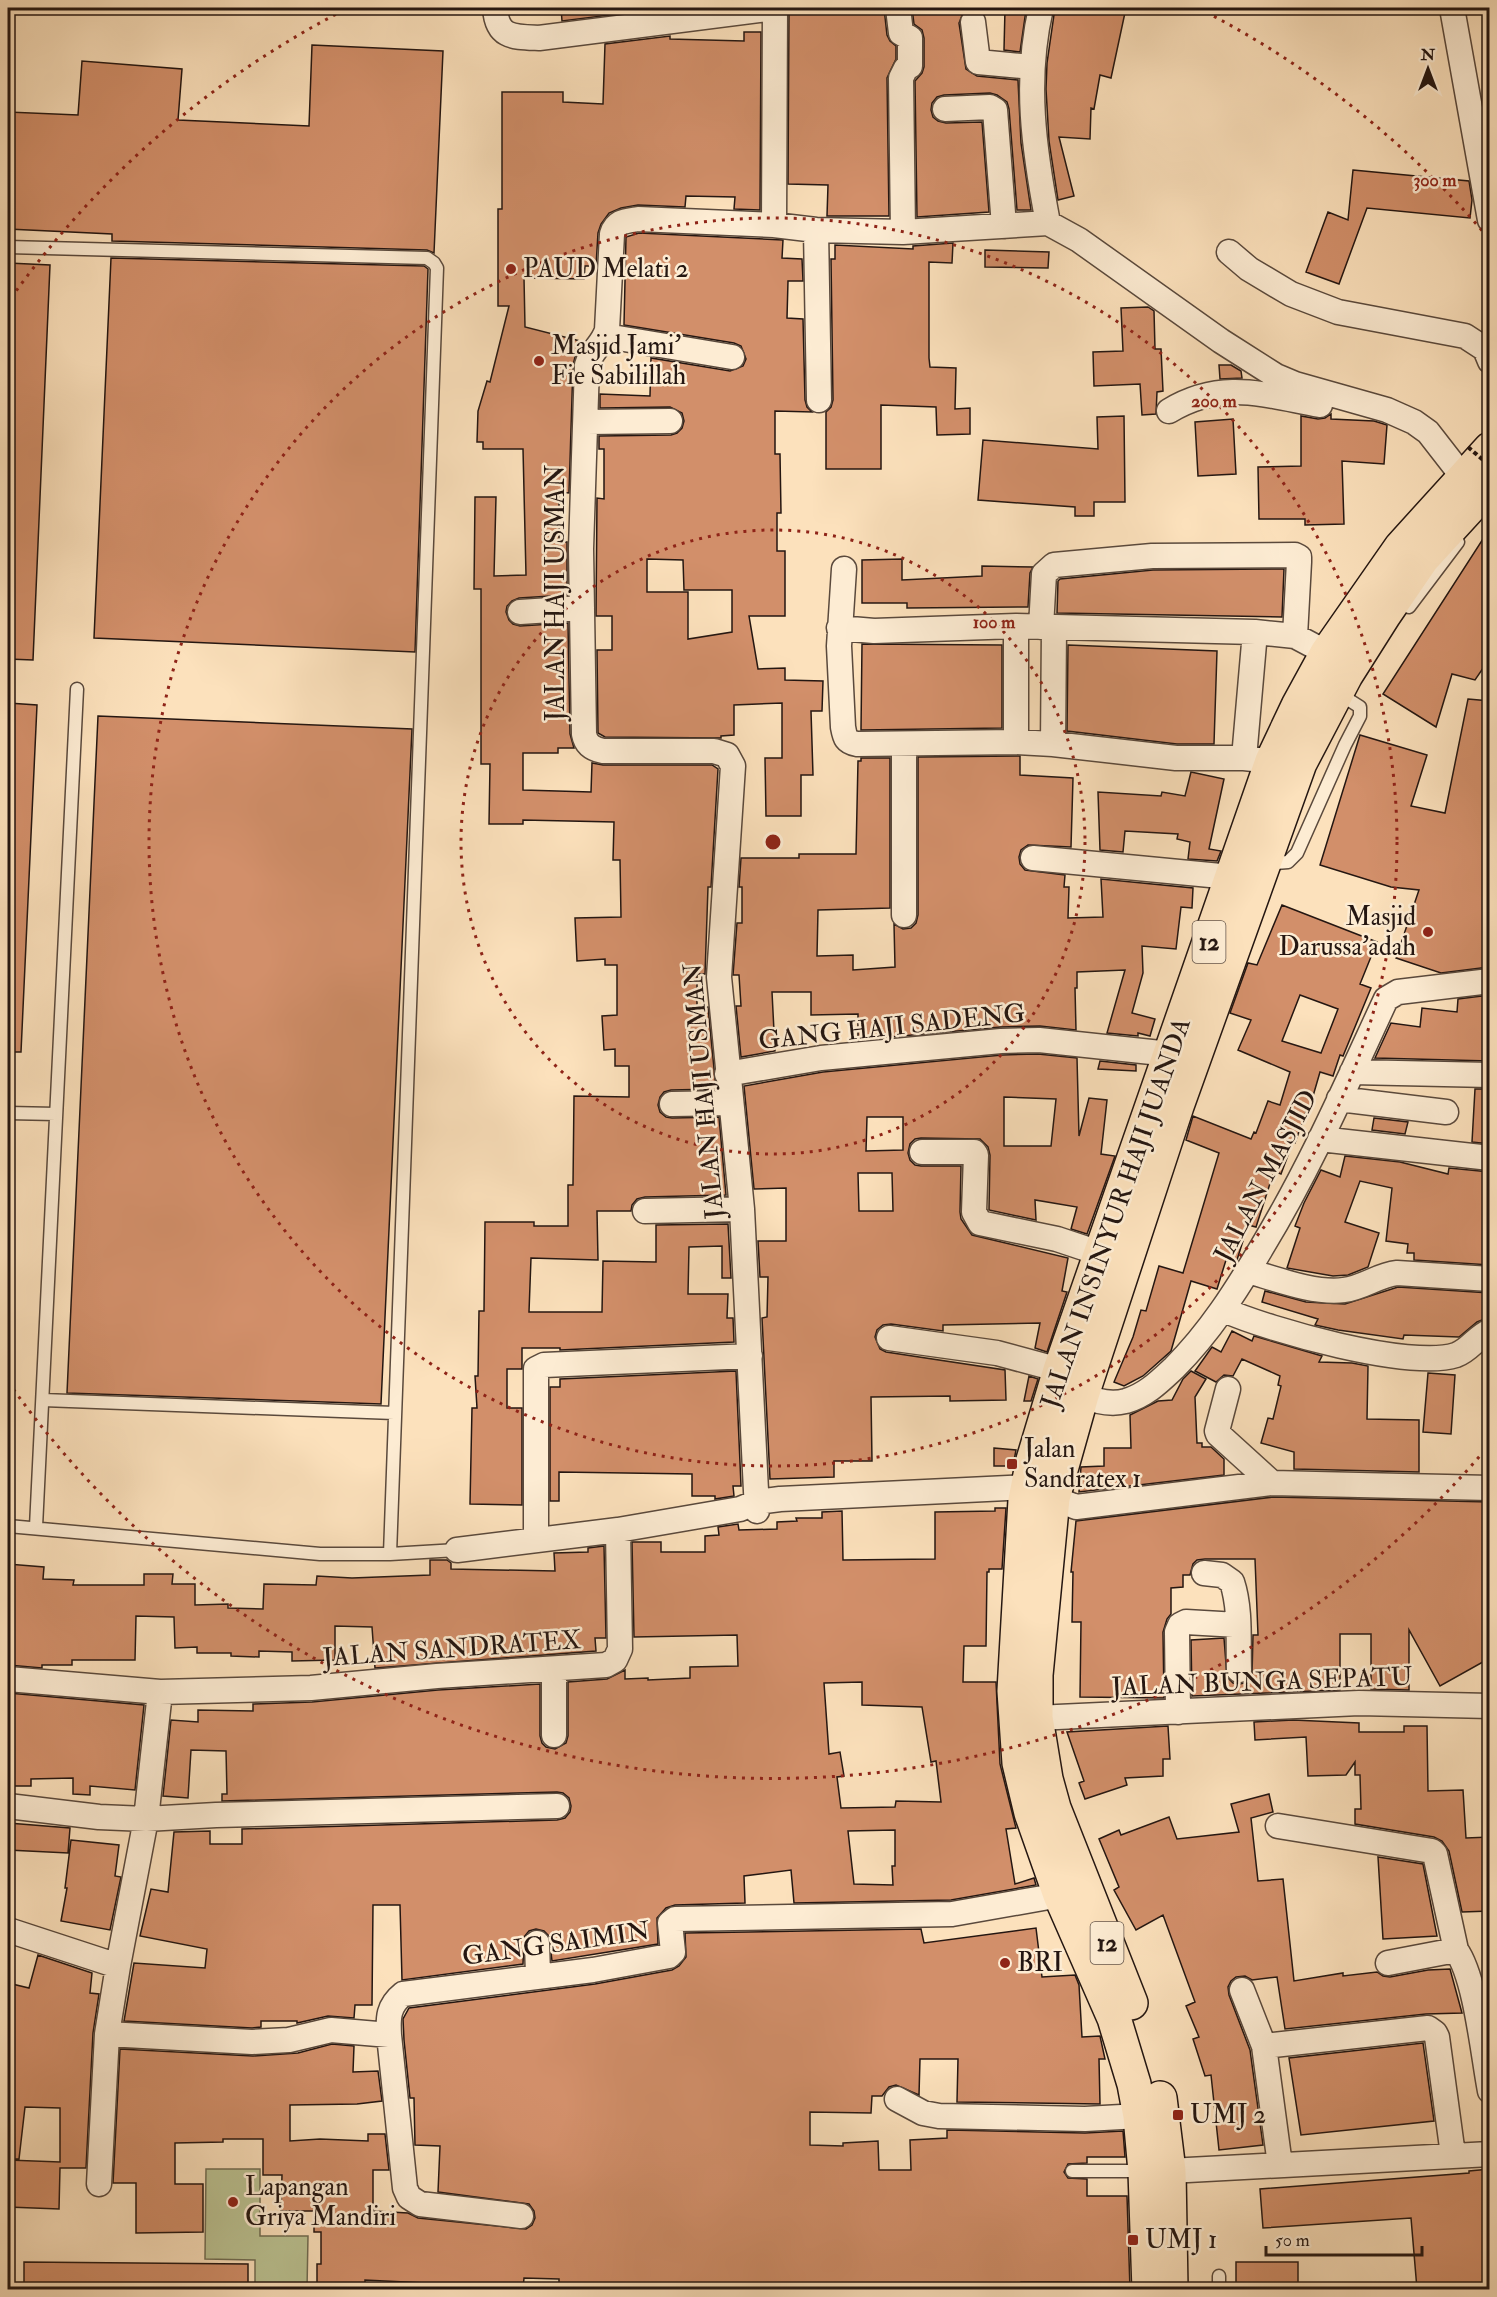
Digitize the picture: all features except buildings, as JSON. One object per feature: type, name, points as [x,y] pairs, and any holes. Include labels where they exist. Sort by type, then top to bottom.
[{"type":"highway","name":"JALAN INSINYUR HAJI JUANDA","points":[[1149,2289],[1161,2103],[1150,2059],[1132,2007],[1054,1808],[1046,1779],[1036,1718],[1035,1495],[1082,1395],[1177,1106],[1300,763],[1342,676],[1424,558],[1479,471]]},
{"type":"highway","name":"JALAN INSINYUR HAJI JUANDA","points":[[1171,2289],[1157,2171],[1114,2018],[1060,1895],[1031,1813],[1017,1743],[1014,1691],[1035,1495],[1060,1370],[1231,878],[1258,759],[1342,676]]},
{"type":"street","points":[[495,8],[499,25],[506,33],[519,37],[539,38],[775,8],[774,225],[816,231],[903,232],[1048,223],[1079,240],[1221,341],[1276,376],[1295,384],[1387,410],[1414,422],[1479,471]]},
{"type":"street","points":[[898,8],[901,33],[910,38],[910,66],[906,68],[901,78],[903,232]]},
{"type":"street","points":[[1041,8],[1032,67],[1034,141],[1048,223]]},
{"type":"street","points":[[1452,8],[1490,220]]},
{"type":"street","points":[[973,22],[978,62],[1032,67]]},
{"type":"street","points":[[945,109],[990,107],[995,110],[1004,226]]},
{"type":"street","name":"JALAN HAJI USMAN","points":[[751,1507],[750,1356],[742,1209],[719,977],[732,761],[728,755],[714,750],[603,750],[590,746],[584,734],[581,549],[588,362],[606,336],[614,227],[620,222],[638,219],[774,225]]},
{"type":"street","points":[[816,231],[819,400]]},
{"type":"street","points":[[1229,252],[1248,269],[1291,294],[1338,312],[1464,336],[1485,349],[1490,361]]},
{"type":"street","points":[[606,336],[732,357]]},
{"type":"street","points":[[1170,411],[1198,396],[1228,391],[1246,392],[1414,422]]},
{"type":"street","points":[[587,422],[669,421]]},
{"type":"street","points":[[1053,744],[1044,574],[1054,565],[1152,556],[1295,555],[1299,557],[1299,562],[1295,636]]},
{"type":"street","points":[[844,569],[839,628],[843,716],[846,739],[849,743],[1016,742],[1176,758],[1258,759],[1255,632]]},
{"type":"street","points":[[520,612],[582,608]]},
{"type":"street","points":[[839,628],[874,630],[1016,626],[1255,632],[1295,636],[1342,676]]},
{"type":"street","points":[[1016,626],[1016,742]]},
{"type":"street","points":[[904,744],[904,915]]},
{"type":"street","points":[[1033,858],[1231,878]]},
{"type":"street","name":"JALAN MASJID","points":[[1082,1395],[1095,1401],[1116,1403],[1126,1401],[1149,1390],[1194,1348],[1224,1310],[1301,1179],[1389,995],[1490,981]]},
{"type":"street","name":"GANG HAJI SADENG","points":[[728,1074],[821,1058],[1001,1041],[1039,1040],[1170,1054]]},
{"type":"street","points":[[1352,1072],[1490,1075]]},
{"type":"street","points":[[1339,1099],[1446,1112]]},
{"type":"street","points":[[672,1104],[731,1103]]},
{"type":"street","points":[[1320,1139],[1490,1158]]},
{"type":"street","points":[[922,1152],[974,1152],[976,1155],[974,1212],[980,1223],[1057,1239],[1101,1254]]},
{"type":"street","points":[[645,1210],[742,1209]]},
{"type":"street","points":[[1248,1271],[1294,1285],[1335,1291],[1357,1287],[1382,1276],[1397,1273],[1490,1279]]},
{"type":"street","points":[[1224,1310],[1250,1321],[1298,1335],[1422,1359],[1455,1355],[1490,1331]]},
{"type":"street","points":[[889,1338],[997,1353],[1060,1370]]},
{"type":"street","points":[[536,1540],[536,1369],[544,1365],[750,1356]]},
{"type":"street","points":[[1228,1389],[1218,1434],[1272,1483]]},
{"type":"street","points":[[457,1550],[618,1530],[751,1507],[1035,1495],[1076,1507],[1272,1483],[1490,1488]]},
{"type":"street","name":"JALAN SANDRATEX","points":[[8,1679],[160,1692],[311,1688],[437,1676],[606,1665],[618,1655],[620,1648],[618,1530]]},
{"type":"street","points":[[1204,1573],[1222,1575],[1232,1582],[1238,1625],[1239,1670]]},
{"type":"street","points":[[1178,1712],[1177,1632],[1180,1625],[1186,1622],[1238,1625]]},
{"type":"street","points":[[554,1669],[554,1735]]},
{"type":"street","points":[[99,2184],[107,2034],[146,1819],[160,1692]]},
{"type":"street","name":"JALAN BUNGA SEPATU","points":[[1036,1718],[1359,1703],[1490,1706]]},
{"type":"street","points":[[8,1806],[99,1817],[146,1819],[557,1806]]},
{"type":"street","points":[[1278,1826],[1432,1851],[1436,1856],[1456,1950],[1469,1977],[1490,2091]]},
{"type":"street","name":"GANG SAIMIN","points":[[521,2216],[420,2204],[409,2197],[405,2188],[388,2018],[390,2009],[403,1994],[592,1970],[672,1955],[670,1923],[675,1919],[952,1914],[1060,1895]]},
{"type":"street","points":[[8,1930],[118,1966]]},
{"type":"street","points":[[537,1943],[538,1976]]},
{"type":"street","points":[[1388,1963],[1456,1950]]},
{"type":"street","points":[[1242,1990],[1264,2046],[1280,2165]]},
{"type":"street","points":[[1264,2046],[1428,2028],[1432,2030],[1437,2037],[1453,2155]]},
{"type":"street","points":[[107,2034],[276,2041],[340,2029],[389,2035]]},
{"type":"street","points":[[897,2099],[923,2113],[939,2116],[1085,2119],[1140,2116]]},
{"type":"street","points":[[1157,2171],[1490,2154]]},
{"type":"lane","points":[[8,247],[427,258],[434,262],[437,268],[390,1554]]},
{"type":"lane","points":[[1404,614],[1464,533],[1479,471]]},
{"type":"lane","points":[[36,1527],[77,690]]},
{"type":"lane","points":[[8,1113],[56,1114]]},
{"type":"lane","points":[[43,1400],[394,1413]]},
{"type":"lane","points":[[8,1526],[320,1554],[390,1554],[457,1550]]},
{"type":"lane","points":[[1072,2171],[1157,2171]]},
{"type":"lane","points":[[1219,2276],[1219,2289]]},
{"type":"green space","name":"Lapangan Griya Mandiri","points":[[206,2169],[260,2169],[260,2236],[308,2236],[307,2289],[255,2289],[255,2260],[205,2259]]},
{"type":"place","name":"PAUD Melati 2","points":[[511,269]]},
{"type":"place","name":"Masjid Jami' Fie Sabilillah","points":[[539,361]]},
{"type":"place","name":"Masjid Darussa'adah","points":[[1428,932]]},
{"type":"place","name":"Jalan Sandratex 1","points":[[1012,1464]]},
{"type":"place","name":"BRI","points":[[1005,1963]]},
{"type":"place","name":"UMJ 2","points":[[1178,2115]]},
{"type":"place","name":"Lapangan Griya Mandiri","points":[[233,2202]]},
{"type":"place","name":"UMJ 1","points":[[1133,2240]]}]
